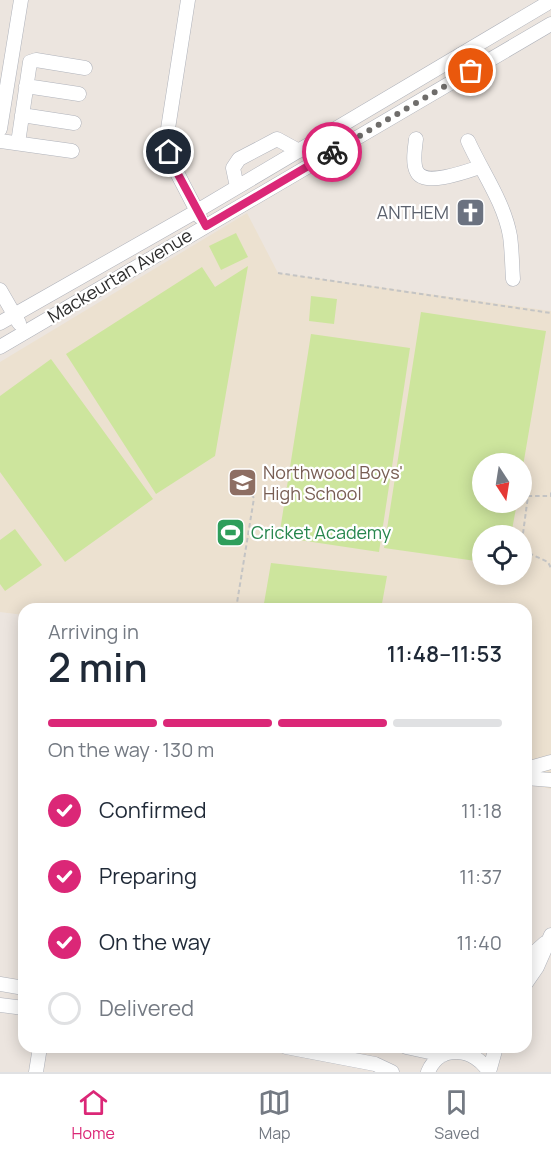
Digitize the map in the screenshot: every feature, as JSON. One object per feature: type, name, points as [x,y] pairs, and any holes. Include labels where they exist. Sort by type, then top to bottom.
[{"type":"street","points":[[0,129],[21,0]]},
{"type":"street","points":[[188,0],[167,135],[173,165],[206,226]]},
{"type":"street","name":"Mackeurtan Avenue","points":[[0,323],[197,211],[551,1]]},
{"type":"street","name":"Mackeurtan Avenue","points":[[0,347],[551,24]]},
{"type":"street","points":[[18,143],[26,86],[33,60],[85,68]]},
{"type":"street","points":[[26,86],[79,94]]},
{"type":"street","points":[[22,115],[74,123]]},
{"type":"street","points":[[237,187],[233,168],[239,159],[277,139],[299,151]]},
{"type":"street","points":[[416,139],[414,159],[417,172],[421,176],[447,178],[480,167]]},
{"type":"street","points":[[0,141],[72,151]]},
{"type":"street","points":[[468,141],[498,199],[510,236],[513,279]]},
{"type":"street","points":[[0,290],[25,333]]},
{"type":"street","points":[[532,767],[551,762]]},
{"type":"street","points":[[532,778],[551,780]]},
{"type":"street","points":[[532,954],[549,938]]},
{"type":"street","points":[[532,975],[549,938]]},
{"type":"street","points":[[0,984],[18,987]]},
{"type":"street","points":[[0,1005],[18,1007]]},
{"type":"street","points":[[36,1072],[39,1053]]},
{"type":"street","points":[[328,1053],[375,1064],[392,1072]]},
{"type":"street","points":[[428,1072],[435,1060],[447,1053]]},
{"type":"street","points":[[470,1053],[485,1064],[489,1072]]},
{"type":"street","points":[[489,1072],[494,1053]]},
{"type":"path","points":[[278,273],[551,313]]},
{"type":"path","points":[[237,603],[254,498],[242,483]]},
{"type":"path","points":[[524,525],[528,496],[551,496],[551,490]]},
{"type":"path","points":[[532,555],[548,562],[551,568]]},
{"type":"shaded area","name":"Northwood Boys' High School","points":[[247,213],[278,273],[551,311],[551,789],[532,785],[532,603],[18,603],[18,614],[0,612],[0,362]]},
{"type":"green space","points":[[236,233],[248,257],[221,270],[209,246]]},
{"type":"green space","points":[[248,266],[215,456],[156,494],[66,354],[202,267],[215,287]]},
{"type":"green space","points":[[311,296],[337,299],[334,324],[309,321]]},
{"type":"green space","points":[[421,312],[546,331],[525,453],[472,453],[472,513],[515,513],[513,525],[472,525],[472,560],[384,548]]},
{"type":"green space","points":[[311,334],[410,348],[379,552],[279,537]]},
{"type":"green space","points":[[51,359],[153,499],[65,562],[0,472],[0,396]]},
{"type":"green space","points":[[15,529],[42,565],[5,591],[0,584],[0,540]]},
{"type":"green space","points":[[271,563],[387,576],[382,603],[264,603]]},
{"type":"way so far","points":[[332,152],[471,71]]},
{"type":"place","name":"ANTHEM","points":[[470,213]]},
{"type":"place","name":"Northwood Boys' High School","points":[[242,483]]},
{"type":"place","name":"Cricket Academy","points":[[230,533]]},
{"type":"route","points":[[169,152],[173,165],[206,226],[332,152]]}]
